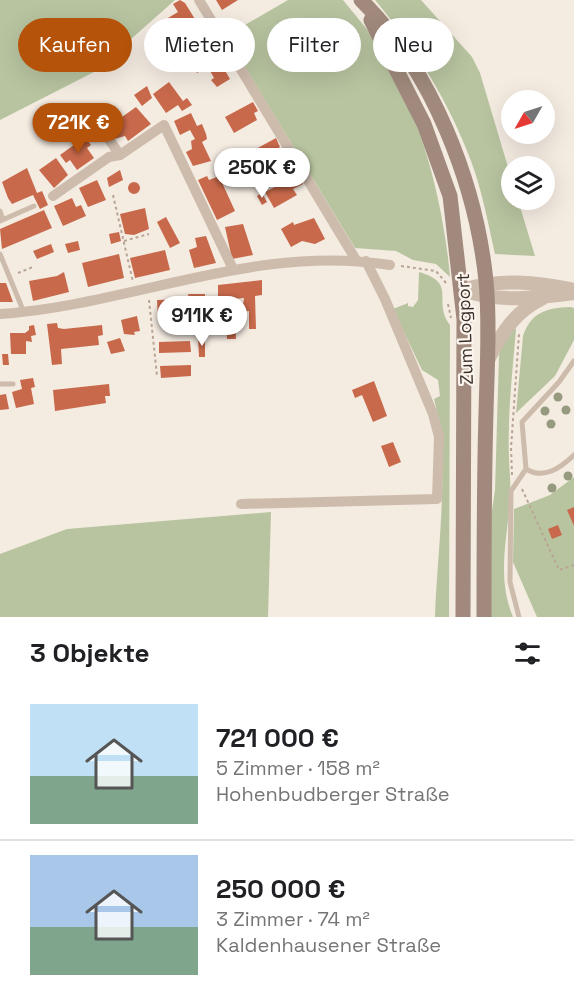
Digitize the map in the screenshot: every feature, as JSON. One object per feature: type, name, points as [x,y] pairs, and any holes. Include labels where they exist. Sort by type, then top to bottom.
[{"type":"main road","name":"Zum Logport","points":[[360,0],[380,19],[421,82],[447,130],[462,168],[475,220],[486,290],[484,617]]},
{"type":"main road","name":"Zum Logport","points":[[360,0],[424,124],[450,196],[465,319],[463,617]]},
{"type":"street","points":[[199,0],[385,299],[433,414],[439,437],[437,499],[241,504]]},
{"type":"street","points":[[98,124],[120,156]]},
{"type":"street","points":[[53,196],[109,157],[120,156],[164,125],[234,269]]},
{"type":"street","points":[[0,314],[24,312],[135,291],[234,269],[313,261],[361,261],[390,265]]},
{"type":"street","points":[[486,290],[533,283],[574,292]]},
{"type":"street","points":[[463,290],[486,290],[546,297]]},
{"type":"street","points":[[487,362],[510,321],[529,305],[546,297],[574,292]]},
{"type":"lane","points":[[0,210],[2,220],[34,206]]},
{"type":"lane","points":[[0,254],[24,312]]},
{"type":"lane","points":[[519,617],[510,582],[511,491],[526,469],[522,422],[560,382],[574,361]]},
{"type":"lane","points":[[0,384],[13,384]]},
{"type":"lane","points":[[526,469],[535,475],[546,474],[574,455]]},
{"type":"path","points":[[113,195],[135,291]]},
{"type":"path","points":[[124,241],[149,234]]},
{"type":"path","points":[[390,265],[436,271],[443,276],[447,289]]},
{"type":"path","points":[[9,277],[33,267]]},
{"type":"path","points":[[147,288],[157,376]]},
{"type":"path","points":[[447,296],[449,316],[453,320],[465,319]]},
{"type":"path","points":[[510,321],[520,325],[511,448],[513,479],[559,570],[574,565]]},
{"type":"green space","points":[[0,0],[175,0],[155,18],[144,18],[144,28],[132,38],[132,18],[18,18],[18,72],[94,72],[0,120]]},
{"type":"green space","points":[[288,0],[343,0],[358,18],[267,18],[267,72],[361,72],[361,21],[365,26],[373,37],[373,72],[393,72],[406,98],[427,156],[442,217],[450,277],[436,264],[413,260],[396,251],[355,248],[248,72],[255,72],[255,19]]},
{"type":"green space","points":[[375,0],[421,0],[437,18],[389,18]]},
{"type":"green space","points":[[454,37],[472,57],[480,73],[505,156],[501,156],[501,210],[521,210],[535,256],[495,254],[475,172],[462,139],[427,72],[454,72]]},
{"type":"green space","points":[[419,272],[431,276],[441,287],[443,308],[450,325],[449,617],[435,617],[442,506],[442,450],[434,399],[440,396],[438,380],[422,370],[393,309],[408,303],[408,306],[413,307],[418,300]]},
{"type":"green space","points":[[574,308],[574,340],[555,376],[516,413],[523,336],[526,328],[530,321],[547,310]]},
{"type":"green space","points":[[513,326],[516,329],[509,420],[510,494],[504,564],[507,599],[513,617],[489,617],[491,517],[495,490],[499,355],[505,338]]},
{"type":"green space","points":[[574,477],[574,617],[537,617],[513,562],[514,509],[550,495]]},
{"type":"green space","points":[[271,512],[268,617],[0,617],[0,554],[67,529]]},
{"type":"building","points":[[180,0],[185,3],[194,18],[168,18],[178,12],[173,4]]},
{"type":"building","points":[[216,0],[238,0],[222,10]]},
{"type":"building","points":[[211,72],[226,72],[230,79],[217,87],[211,80],[214,78]]},
{"type":"building","points":[[169,82],[183,101],[187,98],[192,105],[182,111],[178,105],[166,113],[153,94]]},
{"type":"building","points":[[147,86],[152,98],[142,106],[134,95]]},
{"type":"building","points":[[253,102],[258,111],[254,113],[257,120],[234,133],[225,117]]},
{"type":"building","points":[[136,107],[151,124],[128,141],[125,136],[114,139],[107,129],[112,126],[114,129],[118,127],[115,122]]},
{"type":"building","points":[[191,113],[197,126],[202,124],[207,139],[202,142],[211,161],[193,166],[186,152],[192,149],[191,141],[195,139],[190,130],[180,135],[174,121]]},
{"type":"building","points":[[85,137],[91,145],[87,148],[94,158],[77,170],[70,160],[66,163],[60,155]]},
{"type":"building","points":[[276,138],[280,147],[271,152],[275,159],[252,172],[243,156]]},
{"type":"building","points":[[56,158],[68,175],[54,188],[39,170]]},
{"type":"building","points":[[27,168],[37,193],[42,191],[48,205],[40,209],[33,195],[12,204],[2,182]]},
{"type":"building","points":[[120,170],[123,180],[109,187],[107,178]]},
{"type":"building","points":[[298,175],[303,184],[293,189],[297,195],[274,208],[265,192]]},
{"type":"building","points":[[207,176],[209,180],[219,176],[235,211],[217,220],[198,180]]},
{"type":"building","points":[[97,180],[106,200],[88,207],[79,188]]},
{"type":"building","points":[[134,182],[140,188],[134,194],[128,188]]},
{"type":"building","points":[[262,193],[267,202],[262,205],[257,196]]},
{"type":"building","points":[[72,198],[76,207],[81,205],[86,216],[63,226],[54,206]]},
{"type":"building","points":[[145,208],[149,229],[134,235],[125,234],[120,214]]},
{"type":"building","points":[[44,210],[52,228],[2,249],[0,229]]},
{"type":"building","points":[[166,217],[180,243],[170,248],[157,222]]},
{"type":"building","points":[[314,218],[325,239],[315,244],[302,241],[291,247],[281,229],[293,222],[294,225]]},
{"type":"building","points":[[243,224],[253,255],[232,259],[225,227]]},
{"type":"building","points":[[119,232],[121,241],[111,244],[109,234]]},
{"type":"building","points":[[206,236],[216,263],[194,268],[189,250],[197,247],[195,238]]},
{"type":"building","points":[[78,241],[80,250],[68,253],[65,244]]},
{"type":"building","points":[[51,244],[54,252],[37,259],[33,251]]},
{"type":"building","points":[[165,250],[170,270],[135,278],[130,258]]},
{"type":"building","points":[[119,254],[124,278],[88,287],[82,263]]},
{"type":"building","points":[[64,272],[69,292],[33,301],[29,281],[57,276]]},
{"type":"building","points":[[262,280],[262,295],[255,296],[256,329],[249,329],[249,311],[242,312],[244,298],[218,302],[218,285]]},
{"type":"building","points":[[0,283],[6,283],[13,302],[0,302]]},
{"type":"building","points":[[188,294],[205,294],[205,318],[198,318],[198,312],[189,312],[189,316],[158,317],[157,300],[189,299]]},
{"type":"building","points":[[226,315],[235,315],[236,339],[227,339]]},
{"type":"building","points":[[137,316],[140,331],[134,332],[135,335],[124,334],[121,320]]},
{"type":"building","points":[[57,323],[58,328],[64,329],[102,325],[103,335],[98,336],[99,345],[61,349],[62,364],[52,365],[47,324]]},
{"type":"building","points":[[34,325],[36,335],[31,336],[32,342],[26,341],[26,354],[11,354],[10,333],[25,333],[29,330],[29,326]]},
{"type":"building","points":[[190,325],[199,325],[199,335],[190,335]]},
{"type":"building","points":[[198,337],[205,337],[205,357],[199,357]]},
{"type":"building","points":[[120,338],[125,351],[111,354],[107,342]]},
{"type":"building","points":[[190,341],[191,352],[159,353],[159,342]]},
{"type":"building","points":[[2,354],[8,354],[9,365],[3,365]]},
{"type":"building","points":[[191,365],[191,376],[161,378],[160,366]]},
{"type":"building","points":[[33,378],[35,387],[31,388],[34,404],[16,408],[12,392],[22,389],[20,380]]},
{"type":"building","points":[[374,381],[387,416],[373,422],[362,395],[355,398],[352,390]]},
{"type":"building","points":[[109,384],[110,396],[105,396],[106,403],[55,411],[53,390]]},
{"type":"building","points":[[6,394],[9,409],[0,410],[0,395]]},
{"type":"building","points":[[393,442],[401,462],[389,467],[381,446]]},
{"type":"building","points":[[574,507],[574,526],[567,510]]},
{"type":"building","points":[[558,525],[562,535],[552,539],[548,529]]}]
